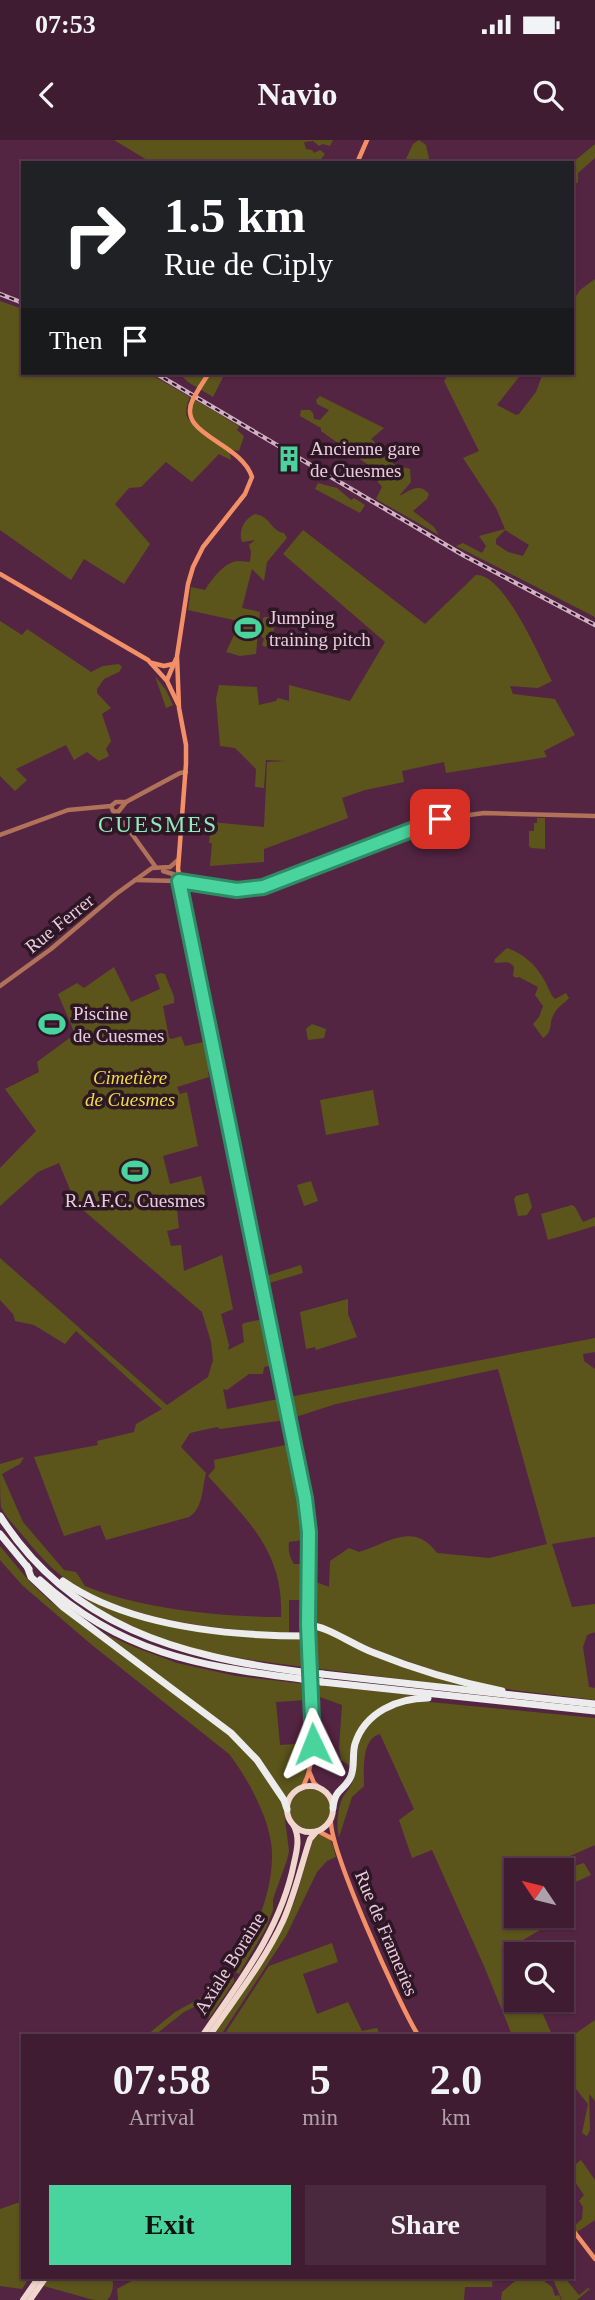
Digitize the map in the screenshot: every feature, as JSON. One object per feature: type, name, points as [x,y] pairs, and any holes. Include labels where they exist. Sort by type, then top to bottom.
[{"type":"highway","points":[[0,1516],[15,1538],[44,1570],[94,1610],[150,1639],[191,1652],[302,1676]]},
{"type":"highway","points":[[0,1534],[55,1593],[89,1619],[148,1648],[211,1667],[595,1704]]},
{"type":"highway","points":[[27,1566],[31,1577],[63,1606],[231,1733],[257,1760],[284,1800],[294,1826],[302,1831],[317,1831],[326,1826],[331,1818],[337,1792],[347,1783],[352,1773],[353,1755],[360,1734],[372,1717],[388,1706],[407,1699],[444,1696]]},
{"type":"highway","points":[[44,1570],[96,1600],[148,1617],[221,1631],[308,1636]]},
{"type":"highway","points":[[308,1625],[317,1626],[354,1644],[416,1668],[526,1698]]},
{"type":"highway","points":[[322,1678],[444,1696],[595,1711]]},
{"type":"highway","points":[[287,1809],[291,1796],[302,1788],[314,1787],[330,1798],[333,1808]]},
{"type":"highway","name":"Axiale Boraine","points":[[204,2034],[260,1950],[279,1913],[295,1859],[298,1835],[294,1826]]},
{"type":"highway","name":"Axiale Boraine","points":[[211,2034],[277,1933],[292,1898],[310,1839],[317,1831]]},
{"type":"highway","points":[[30,2300],[38,2279]]},
{"type":"highway","points":[[23,2300],[44,2279]]},
{"type":"main road","points":[[358,161],[368,140]]},
{"type":"main road","points":[[208,375],[193,399],[189,413],[193,424],[237,455],[249,468],[252,480],[246,494],[204,547],[192,567],[188,584],[177,656],[179,708],[186,745],[179,879],[305,1498],[309,1540],[308,1636],[313,1742],[309,1770],[302,1788]]},
{"type":"main road","points":[[0,574],[151,662],[164,666],[174,663]]},
{"type":"main road","points":[[167,681],[177,656]]},
{"type":"main road","points":[[151,662],[167,681],[179,708]]},
{"type":"main road","points":[[167,681],[177,675]]},
{"type":"main road","points":[[309,1770],[314,1783],[322,1790]]},
{"type":"main road","name":"Rue de Frameries","points":[[331,1818],[333,1839],[398,1996],[417,2034]]},
{"type":"main road","points":[[317,1831],[333,1839]]},
{"type":"main road","points":[[574,2232],[595,2259]]},
{"type":"street","points":[[0,835],[68,810],[111,806],[114,802],[122,804],[186,771]]},
{"type":"street","points":[[175,776],[185,779]]},
{"type":"street","points":[[116,812],[121,810],[122,804]]},
{"type":"street","points":[[111,806],[153,868],[179,879]]},
{"type":"street","points":[[135,880],[179,879],[237,890],[263,887],[426,823],[455,816],[595,816]]},
{"type":"street","points":[[162,870],[178,860]]},
{"type":"street","points":[[153,868],[149,874],[154,881]]},
{"type":"street","name":"Rue Ferrer","points":[[0,986],[153,868]]},
{"type":"street","points":[[161,880],[162,870]]},
{"type":"green space","points":[[114,140],[333,140],[330,146],[319,146],[313,141],[304,142],[306,149],[314,153],[320,150],[325,154],[320,161],[149,161]]},
{"type":"green space","points":[[419,140],[426,145],[430,161],[402,161],[406,159],[413,144]]},
{"type":"green space","points":[[595,144],[595,158],[578,173],[578,182],[574,185],[574,161]]},
{"type":"green space","points":[[595,279],[595,617],[456,546],[463,543],[482,553],[486,546],[479,536],[505,529],[496,508],[463,458],[479,451],[444,381],[448,375],[520,375],[497,405],[519,414],[536,392],[542,375],[574,375],[574,299],[580,290]],"holes":[[[505,530],[529,545],[523,556],[508,552],[496,544],[496,539]]]},
{"type":"green space","points":[[0,301],[21,308],[21,375],[152,375],[190,397],[186,414],[192,423],[194,399],[239,426],[237,430],[244,436],[239,451],[229,449],[231,460],[219,454],[192,482],[166,462],[141,487],[129,488],[115,504],[150,544],[124,584],[84,559],[71,580],[0,530]]},
{"type":"green space","points":[[181,375],[224,375],[213,397]]},
{"type":"green space","points":[[320,396],[384,428],[371,439],[380,455],[384,457],[390,448],[393,448],[393,464],[410,469],[411,482],[399,496],[418,488],[425,490],[429,494],[427,499],[413,511],[434,527],[439,535],[376,499],[382,487],[378,482],[378,472],[321,431],[321,428],[300,416],[301,410],[310,410],[314,419],[320,420],[329,410],[317,404],[316,400]]},
{"type":"green space","points":[[318,483],[337,488],[351,500],[354,498],[365,505],[360,513],[315,489]]},
{"type":"green space","points":[[255,514],[265,518],[287,538],[267,562],[264,581],[252,569],[242,608],[260,612],[256,654],[240,656],[226,652],[238,621],[188,610],[191,587],[205,590],[224,567],[239,561],[250,562],[249,545],[255,540],[242,542],[241,530],[245,522]]},
{"type":"green space","points":[[303,530],[425,624],[476,575],[487,578],[498,587],[520,619],[552,681],[538,688],[510,686],[513,694],[555,699],[575,735],[544,751],[547,757],[446,773],[444,762],[402,771],[404,782],[342,798],[348,818],[264,849],[264,862],[210,866],[211,822],[264,827],[267,762],[286,761],[266,760],[264,788],[255,787],[256,769],[235,748],[220,746],[216,699],[219,685],[257,687],[259,705],[276,701],[278,698],[289,701],[289,685],[350,701],[385,642],[283,554]]},
{"type":"green space","name":"Jumping training pitch","points":[[265,617],[276,618],[272,640],[267,639],[269,644],[265,647],[262,645],[264,639],[261,636]]},
{"type":"green space","points":[[0,621],[22,635],[27,629],[91,672],[103,666],[119,664],[122,667],[119,672],[104,679],[97,689],[97,693],[111,708],[102,714],[111,741],[106,749],[109,756],[99,761],[87,752],[74,760],[66,745],[16,769],[27,780],[15,791],[0,776]]},
{"type":"green space","points":[[155,676],[166,690],[173,705],[166,708]]},
{"type":"green space","points":[[537,818],[545,818],[545,849],[529,846],[529,831],[534,831]]},
{"type":"green space","points":[[507,948],[532,964],[555,999],[566,993],[569,998],[552,1017],[549,1033],[543,1038],[533,1024],[543,1006],[535,995],[538,987],[513,976],[514,967],[509,963],[494,962]]},
{"type":"green space","name":"Cimetière de Cuesmes","points":[[114,967],[131,1002],[160,989],[155,975],[165,974],[174,997],[174,1003],[163,1006],[169,1038],[181,1036],[185,1046],[208,1041],[213,1071],[208,1072],[209,1077],[177,1087],[180,1094],[187,1092],[198,1146],[163,1156],[170,1184],[201,1176],[207,1201],[177,1210],[179,1228],[167,1231],[171,1246],[181,1245],[184,1271],[222,1255],[233,1309],[221,1314],[228,1350],[244,1342],[244,1323],[264,1319],[274,1365],[264,1367],[263,1374],[249,1374],[227,1390],[223,1389],[227,1409],[595,1338],[595,1352],[583,1354],[584,1361],[595,1369],[595,1537],[552,1544],[572,1607],[595,1604],[595,1632],[587,1635],[583,1647],[589,1687],[595,1688],[595,1700],[513,1690],[463,1680],[383,1653],[311,1619],[311,1580],[329,1587],[330,1561],[349,1548],[359,1552],[390,1540],[410,1536],[428,1543],[437,1553],[489,1558],[547,1544],[498,1369],[336,1404],[286,1420],[220,1429],[217,1427],[190,1433],[181,1447],[206,1473],[199,1504],[194,1513],[189,1517],[106,1540],[100,1525],[64,1536],[34,1457],[98,1445],[97,1441],[134,1432],[136,1424],[162,1409],[76,1331],[65,1344],[34,1325],[15,1321],[13,1314],[0,1300],[0,1258],[167,1405],[208,1377],[213,1360],[202,1312],[76,1204],[59,1163],[38,1172],[0,1206],[0,1168],[36,1131],[5,1089],[39,1072],[37,1062],[75,1034],[58,994],[77,983],[84,988]]},
{"type":"green space","points":[[312,1024],[326,1029],[324,1038],[308,1040],[306,1029]]},
{"type":"green space","points":[[373,1090],[379,1125],[326,1135],[320,1100]]},
{"type":"green space","points":[[311,1181],[318,1201],[304,1206],[297,1185]]},
{"type":"green space","points":[[528,1193],[532,1207],[527,1215],[518,1216],[514,1199]]},
{"type":"green space","points":[[572,1205],[583,1222],[595,1217],[595,1226],[548,1240],[541,1214]]},
{"type":"green space","points":[[301,1265],[303,1273],[266,1284],[266,1276]]},
{"type":"green space","points":[[348,1299],[348,1314],[357,1337],[316,1350],[315,1347],[306,1349],[300,1312]]},
{"type":"green space","points":[[290,1444],[300,1492],[303,1540],[289,1542],[289,1550],[294,1564],[304,1564],[308,1600],[289,1600],[289,1634],[176,1621],[147,1615],[94,1596],[51,1567],[1,1507],[0,1464],[24,1457],[20,1464],[2,1474],[23,1522],[64,1570],[76,1572],[85,1586],[156,1606],[233,1615],[281,1617],[280,1594],[270,1556],[249,1523],[208,1476],[215,1468],[214,1460]]},
{"type":"green space","points":[[0,1546],[50,1601],[235,1740],[261,1771],[283,1804],[289,1851],[287,1860],[266,1928],[239,1974],[234,1971],[254,1931],[271,1874],[272,1846],[269,1832],[252,1790],[229,1754],[92,1645],[23,1586],[0,1560]]},
{"type":"green space","points":[[83,1596],[167,1624],[299,1639],[304,1642],[304,1667],[228,1656],[179,1644],[131,1626],[97,1608]]},
{"type":"green space","points":[[315,1629],[480,1689],[313,1668],[312,1631]]},
{"type":"green space","points":[[101,1632],[177,1663],[236,1676],[305,1684],[307,1700],[276,1702],[280,1745],[309,1743],[304,1781],[287,1800],[260,1760]]},
{"type":"green space","points":[[318,1685],[412,1697],[368,1719],[350,1766],[341,1760],[339,1747],[342,1705],[320,1697]]},
{"type":"green space","points":[[419,1701],[595,1718],[595,1845],[565,1858],[504,1858],[504,1928],[544,1928],[519,1942],[504,1942],[504,2012],[542,2012],[552,2034],[512,2034],[432,1850],[412,1858],[399,1820],[414,1809],[380,1734],[369,1742],[364,1764],[364,1786],[352,1797],[339,1837],[339,1807],[353,1781],[357,1753],[364,1732],[379,1716],[398,1706]]},
{"type":"green space","points":[[310,1789],[324,1795],[330,1809],[324,1823],[310,1829],[296,1823],[290,1809],[296,1795]]},
{"type":"green space","points":[[318,1834],[329,1839],[336,1857],[327,1861],[317,1872],[286,1936],[222,2034],[211,2034],[285,1922],[295,1900],[313,1840]]},
{"type":"green space","points":[[584,1863],[591,1875],[574,1883],[574,1866]]},
{"type":"green space","points":[[332,1943],[338,1962],[303,1974],[317,2014],[348,2002],[362,2031],[377,2028],[380,2034],[225,2034],[269,1966]]},
{"type":"green space","points":[[230,1977],[234,1978],[234,1982],[208,2020],[212,2005],[206,2001],[184,2012],[156,2034],[148,2034],[175,2012],[206,1995],[217,1984],[226,1982]]},
{"type":"green space","points":[[595,2020],[595,2101],[589,2094],[590,2130],[587,2136],[582,2133],[588,2104],[574,2086],[574,2035]]},
{"type":"green space","points":[[581,2160],[595,2180],[595,2220],[577,2232],[574,2226],[582,2219],[583,2207],[579,2201],[584,2195],[574,2183],[574,2165]]},
{"type":"green space","points":[[21,2202],[21,2279],[29,2279],[22,2289],[0,2286],[0,2209]]},
{"type":"green space","points":[[44,2279],[112,2279],[113,2289],[107,2300],[94,2300],[40,2285]]},
{"type":"green space","points":[[135,2279],[493,2279],[492,2287],[465,2287],[464,2300],[118,2300],[117,2289]]},
{"type":"green space","points":[[518,2279],[544,2279],[552,2287],[555,2296],[559,2295],[561,2300],[501,2300],[502,2292]]},
{"type":"green space","points":[[553,2279],[566,2279],[579,2295],[590,2289],[577,2300],[562,2300]]},
{"type":"railway","points":[[0,294],[21,302]]},
{"type":"railway","points":[[158,375],[463,555],[595,625]]},
{"type":"place","name":"Ancienne gare de Cuesmes","points":[[289,459]]},
{"type":"place","name":"Jumping training pitch","points":[[248,628]]},
{"type":"place","name":"Piscine de Cuesmes","points":[[52,1024]]},
{"type":"place","name":"R.A.F.C. Cuesmes","points":[[135,1171]]},
{"type":"district","name":"CUESMES","points":[[158,824]]},
{"type":"route","points":[[313,1744],[308,1625],[309,1532],[305,1498],[179,881],[237,890],[263,887],[440,819]]}]
